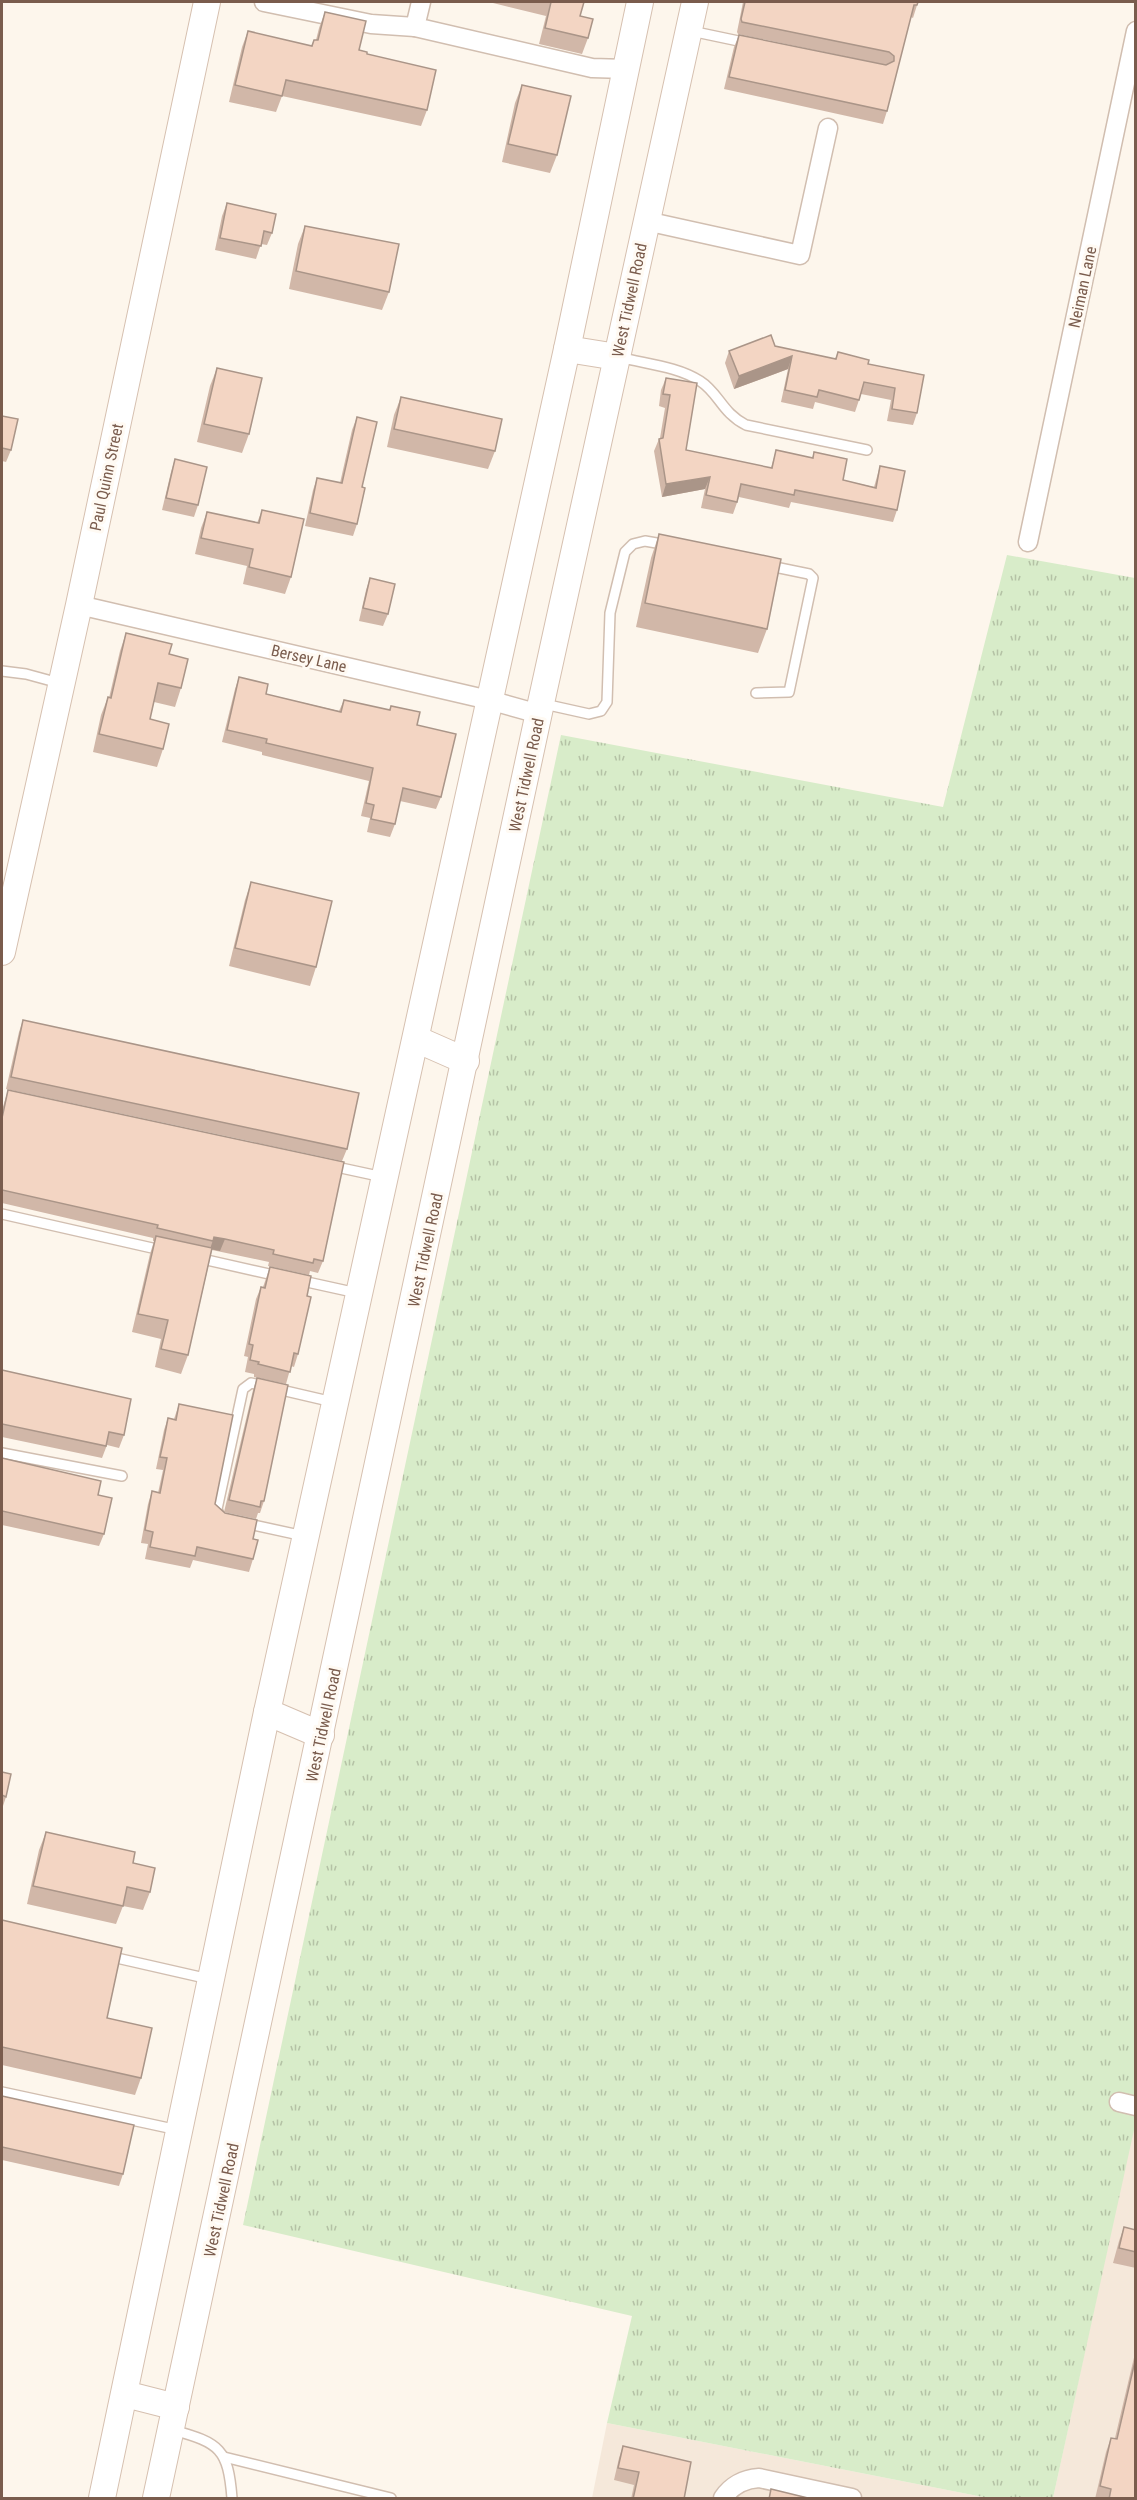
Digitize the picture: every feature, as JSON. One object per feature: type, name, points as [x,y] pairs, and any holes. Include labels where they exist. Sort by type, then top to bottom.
[{"type":"main road","name":"Paul Quinn Street","points":[[2,952],[79,605],[207,2]]},
{"type":"main road","points":[[102,2499],[267,1713],[567,349],[640,2]]},
{"type":"main road","name":"West Tidwell Road","points":[[156,2499],[540,709],[695,2]]},
{"type":"main road","points":[[567,349],[617,357]]},
{"type":"main road","points":[[416,1039],[466,1061]]},
{"type":"main road","points":[[267,1713],[321,1735]]},
{"type":"main road","points":[[125,2394],[174,2418]]},
{"type":"street","points":[[264,2],[371,24],[415,27],[592,68],[626,69]]},
{"type":"street","points":[[415,27],[421,2]]},
{"type":"street","name":"Neiman Lane","points":[[1028,542],[1136,31]]},
{"type":"street","points":[[646,221],[800,255],[828,128]]},
{"type":"street","name":"Bersey Lane","points":[[79,605],[489,700],[540,709]]},
{"type":"street","points":[[723,2499],[739,2483],[751,2478],[852,2499]]},
{"type":"lane","points":[[689,30],[759,45]]},
{"type":"lane","points":[[617,357],[683,372],[700,381],[734,419],[746,425],[867,450]]},
{"type":"lane","points":[[540,709],[589,714],[601,711],[607,702],[610,613],[626,552],[633,544],[645,541],[681,548]]},
{"type":"lane","points":[[756,693],[789,692],[813,578],[809,574],[762,564]]},
{"type":"lane","points":[[2,671],[62,683]]},
{"type":"lane","points":[[327,1165],[386,1178]]},
{"type":"lane","points":[[2,1214],[175,1253]]},
{"type":"lane","points":[[186,1255],[360,1294]]},
{"type":"lane","points":[[306,1537],[217,1515],[243,1389],[251,1383],[336,1402]]},
{"type":"lane","points":[[2,1453],[122,1476]]},
{"type":"lane","points":[[95,1953],[211,1980]]},
{"type":"lane","points":[[2,2092],[180,2130]]},
{"type":"lane","points":[[174,2418],[223,2453],[232,2499]]},
{"type":"lane","points":[[224,2457],[391,2499]]},
{"type":"shaded area","points":[[1135,2121],[1135,2498],[1053,2498]]},
{"type":"shaded area","points":[[607,2423],[988,2498],[592,2498]]},
{"type":"green space","points":[[1007,555],[1135,578],[1136,2121],[1053,2498],[988,2498],[607,2423],[632,2316],[243,2225],[561,735],[943,807]]},
{"type":"building","points":[[551,2],[584,2],[580,16],[593,19],[588,38],[545,28]]},
{"type":"building","points":[[745,2],[918,2],[914,5],[887,111],[729,77],[739,35],[886,65],[894,61],[894,56],[889,52],[742,22]]},
{"type":"building","points":[[325,12],[366,21],[359,50],[367,54],[436,70],[427,110],[286,80],[282,96],[235,85],[248,31],[312,46],[314,40],[318,40]]},
{"type":"building","points":[[522,85],[571,96],[557,155],[508,144]]},
{"type":"building","points":[[227,203],[276,214],[272,233],[264,231],[261,246],[220,238]]},
{"type":"building","points":[[305,226],[399,244],[389,292],[296,271]]},
{"type":"building","points":[[771,335],[775,346],[836,359],[838,352],[869,360],[868,364],[924,375],[917,413],[892,409],[895,388],[864,382],[859,400],[819,390],[817,397],[785,390],[792,356],[739,376],[729,351]]},
{"type":"building","points":[[217,368],[262,378],[249,434],[204,424]]},
{"type":"building","points":[[666,378],[697,383],[686,450],[772,468],[776,450],[813,458],[814,452],[847,459],[843,480],[876,488],[880,466],[905,471],[897,510],[795,490],[794,495],[741,484],[737,502],[706,495],[710,477],[666,484],[659,439],[663,438],[670,395],[663,394]]},
{"type":"building","points":[[401,397],[502,419],[495,451],[394,429]]},
{"type":"building","points":[[2,416],[18,419],[11,450],[2,448]]},
{"type":"building","points":[[357,417],[377,422],[362,487],[365,488],[357,524],[310,513],[317,478],[342,483]]},
{"type":"building","points":[[175,459],[207,467],[198,505],[166,498]]},
{"type":"building","points":[[262,510],[304,519],[291,577],[249,567],[253,549],[201,538],[207,512],[259,523]]},
{"type":"building","points":[[659,534],[781,559],[767,629],[645,603]]},
{"type":"building","points":[[370,578],[395,584],[388,614],[363,608]]},
{"type":"building","points":[[126,633],[172,644],[169,654],[188,659],[181,688],[158,683],[150,719],[169,724],[163,749],[99,734],[108,697],[111,698]]},
{"type":"building","points":[[239,677],[268,684],[266,694],[341,712],[344,700],[390,710],[391,706],[420,712],[417,725],[456,734],[441,797],[403,788],[395,824],[371,819],[374,805],[366,803],[373,768],[266,743],[267,739],[227,730]]},
{"type":"building","points":[[251,882],[332,901],[316,967],[235,948]]},
{"type":"building","points":[[23,1020],[359,1093],[347,1149],[11,1077]]},
{"type":"building","points":[[8,1090],[344,1162],[323,1261],[314,1259],[313,1263],[273,1254],[274,1250],[214,1237],[213,1241],[157,1228],[158,1225],[2,1190],[2,1118]]},
{"type":"building","points":[[156,1236],[212,1248],[188,1355],[161,1349],[168,1320],[138,1314]]},
{"type":"building","points":[[270,1267],[311,1276],[307,1296],[311,1297],[298,1354],[294,1353],[290,1372],[250,1360],[253,1345],[249,1344],[261,1287],[265,1288]]},
{"type":"building","points":[[2,1370],[131,1399],[124,1435],[109,1432],[106,1446],[2,1424]]},
{"type":"building","points":[[257,1378],[288,1385],[264,1501],[261,1501],[260,1507],[229,1500]]},
{"type":"building","points":[[179,1404],[233,1415],[215,1504],[225,1513],[257,1520],[253,1539],[258,1540],[253,1559],[197,1547],[195,1556],[150,1547],[153,1532],[145,1530],[152,1491],[160,1493],[167,1458],[160,1457],[168,1418],[176,1420]]},
{"type":"building","points":[[2,1458],[101,1481],[98,1495],[112,1498],[104,1534],[2,1511]]},
{"type":"building","points":[[2,1772],[11,1774],[6,1797],[2,1795]]},
{"type":"building","points":[[46,1832],[135,1852],[133,1863],[155,1868],[150,1892],[127,1887],[123,1906],[33,1886]]},
{"type":"building","points":[[2,1920],[122,1948],[107,2018],[152,2028],[141,2078],[2,2047]]},
{"type":"building","points":[[2,2096],[134,2125],[123,2174],[2,2147]]},
{"type":"building","points":[[1124,2227],[1136,2230],[1136,2252],[1119,2248]]},
{"type":"building","points":[[1136,2357],[1136,2499],[1109,2499],[1111,2489],[1100,2486],[1111,2438],[1117,2439]]},
{"type":"building","points":[[623,2446],[691,2462],[684,2499],[633,2499],[639,2472],[618,2468]]},
{"type":"building","points":[[771,2489],[812,2499],[769,2499]]}]
